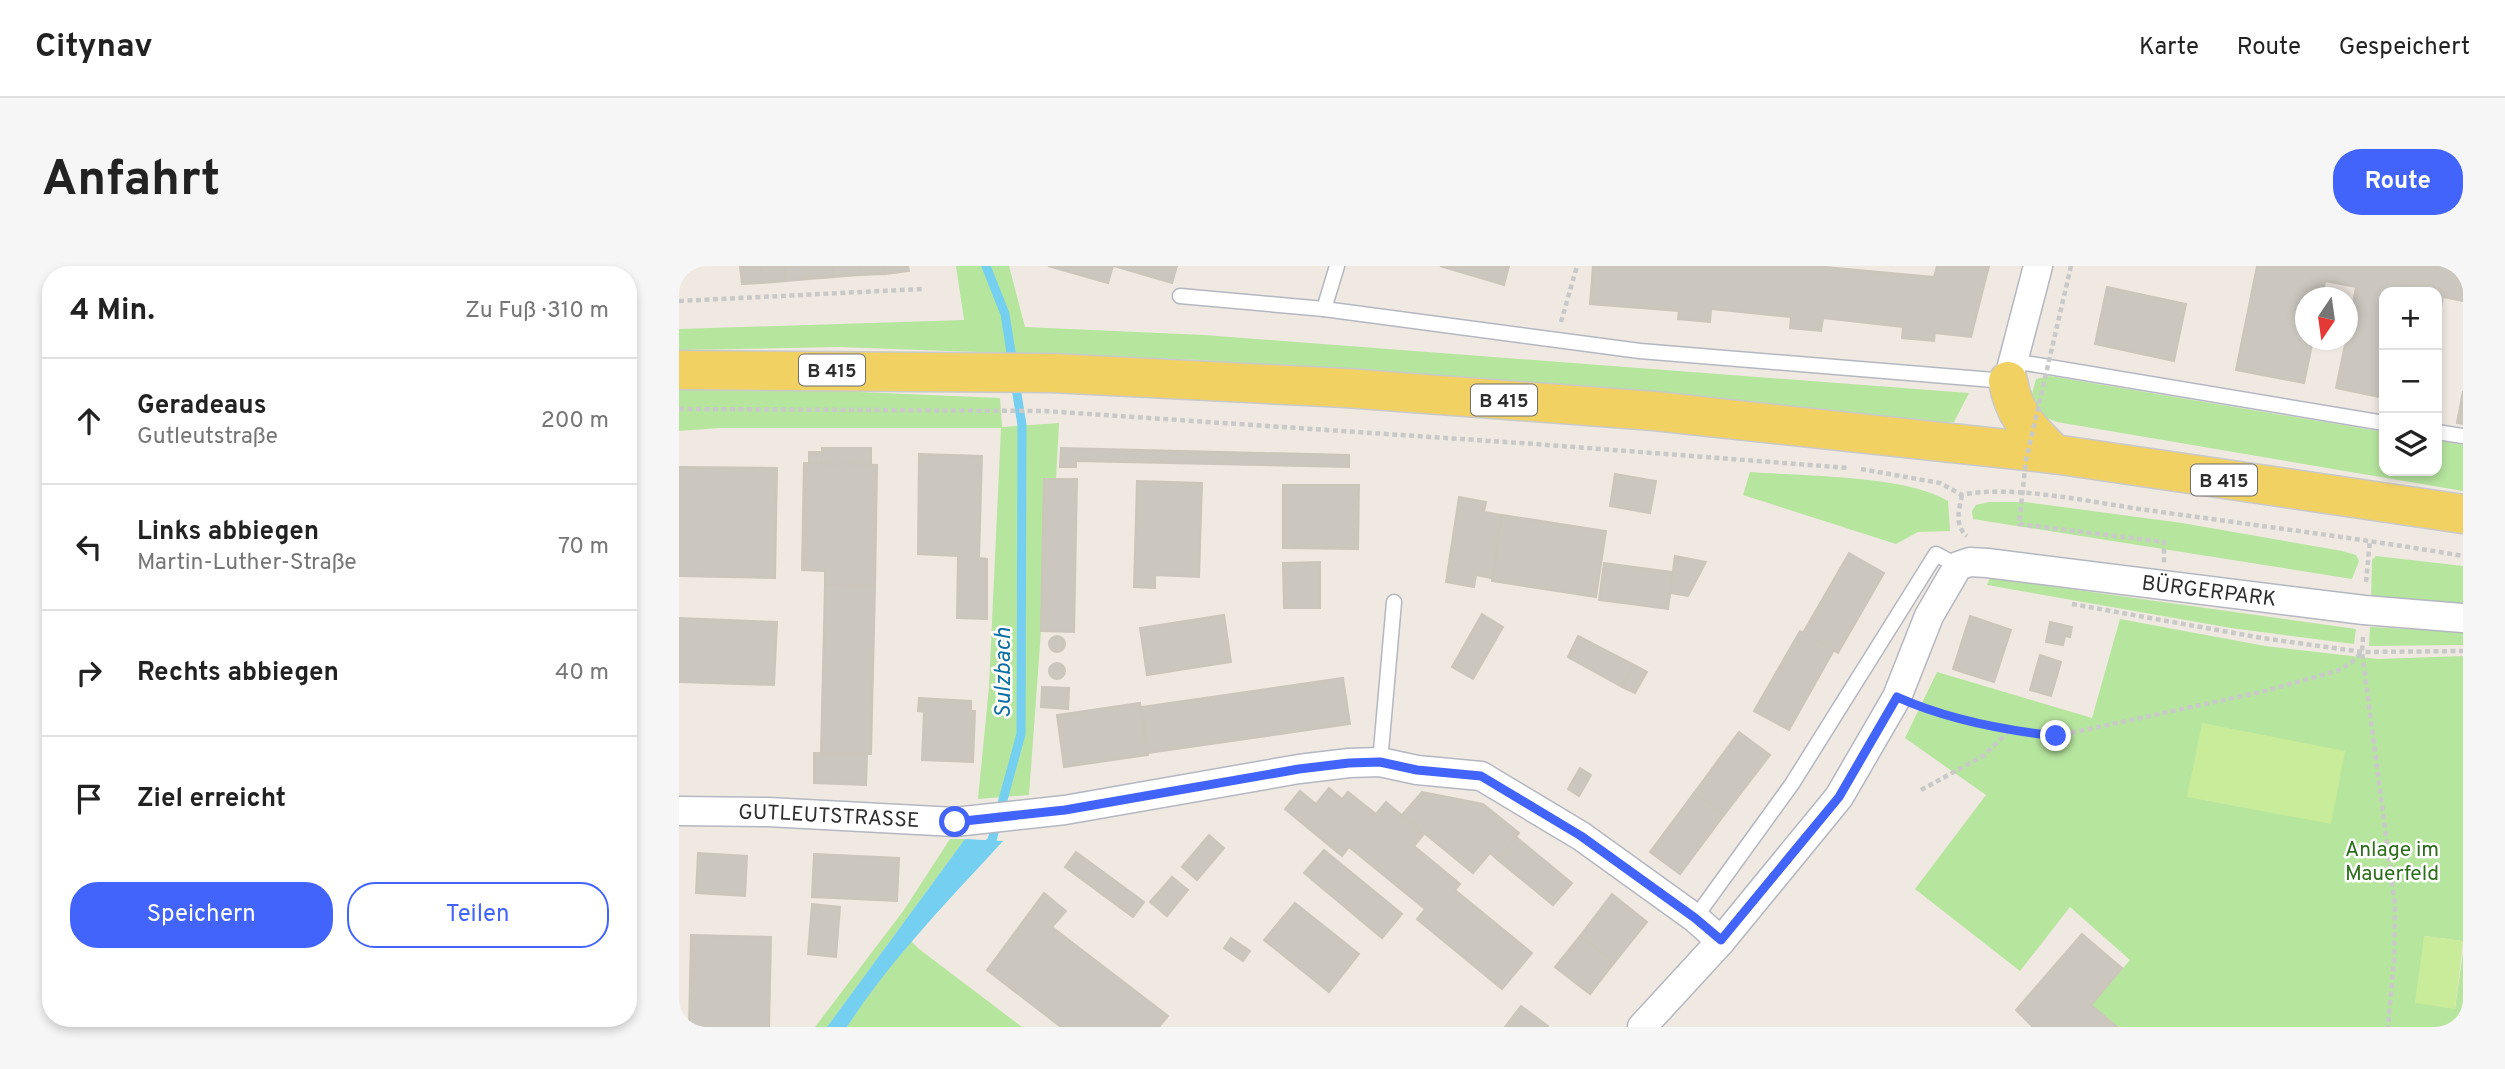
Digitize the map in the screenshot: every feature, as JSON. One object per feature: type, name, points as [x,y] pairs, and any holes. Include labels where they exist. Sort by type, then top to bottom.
[{"type":"main road","name":"B 415","points":[[679,370],[1052,373],[1346,388],[1640,410],[2054,454],[2463,514]]},
{"type":"main road","points":[[1955,444],[1992,408],[2010,371]]},
{"type":"main road","points":[[2010,371],[2011,401],[2023,423],[2054,454]]},
{"type":"street","points":[[2010,371],[2038,266]]},
{"type":"street","name":"BÜRGERPARK","points":[[1958,566],[1970,562],[1987,563],[2364,610],[2463,618]]},
{"type":"street","points":[[1642,1027],[1721,940],[1839,797],[1897,697],[1929,616],[1958,566]]},
{"type":"street","name":"GUTLEUTSTRASSE","points":[[679,811],[768,812],[955,822],[1065,810],[1299,769],[1380,762],[1417,770],[1481,776],[1581,836],[1695,918],[1721,940]]},
{"type":"lane","points":[[1324,309],[1337,266]]},
{"type":"lane","points":[[1180,296],[1324,309],[1640,351],[2010,371],[2379,422]]},
{"type":"lane","points":[[2442,433],[2463,436]]},
{"type":"lane","points":[[1695,918],[1792,784],[1937,554],[1958,566]]},
{"type":"lane","points":[[1380,762],[1394,602]]},
{"type":"path","points":[[1556,339],[1577,266]]},
{"type":"path","points":[[2071,266],[2026,460],[2019,524],[2164,542],[2164,564]]},
{"type":"path","points":[[679,301],[922,289]]},
{"type":"path","points":[[679,409],[1045,411],[1859,469],[1940,483],[1962,495],[1985,490],[2060,498],[2370,540],[2463,556]]},
{"type":"path","points":[[1958,566],[1967,536],[1960,530],[1958,517],[1962,495]]},
{"type":"path","points":[[2365,590],[2370,540]]},
{"type":"path","points":[[2070,604],[2262,638],[2362,652],[2463,651]]},
{"type":"path","points":[[1897,697],[1918,706],[2010,731],[2056,736],[2183,710],[2337,671],[2362,652]]},
{"type":"path","points":[[2362,652],[2395,905],[2394,961],[2388,1027]]},
{"type":"path","points":[[1921,790],[1983,756],[2010,731]]},
{"type":"green space","points":[[956,266],[1009,266],[1025,327],[1204,335],[1969,393],[1954,422],[1944,422],[1200,360],[839,347],[679,350],[679,329],[964,320]]},
{"type":"green space","points":[[2050,376],[2379,431],[2379,476],[2442,476],[2442,441],[2463,445],[2463,491],[2057,422],[2032,408],[2036,379]]},
{"type":"green space","points":[[679,388],[766,388],[1000,398],[1002,427],[1059,423],[1056,479],[1044,479],[1041,631],[1029,795],[978,799],[989,687],[1001,428],[718,428],[679,431]]},
{"type":"green space","points":[[1750,472],[1881,481],[1930,492],[1948,501],[1950,531],[1918,532],[1896,544],[1743,495]]},
{"type":"green space","points":[[1989,502],[2025,502],[2182,523],[2342,551],[2356,555],[2359,561],[2352,579],[1973,519],[1972,511],[1976,505]]},
{"type":"green space","points":[[2376,556],[2463,566],[2463,606],[2371,602],[2372,560]]},
{"type":"green space","points":[[1990,578],[2356,629],[2354,644],[2231,628],[1987,585]]},
{"type":"green space","name":"Anlage im Mauerfeld","points":[[2120,619],[2265,646],[2378,659],[2463,656],[2463,941],[2424,936],[2455,1009],[2463,951],[2463,1027],[2117,1027],[2091,1005],[2130,960],[2070,907],[2020,971],[1915,889],[1986,795],[1905,738],[1937,672],[2092,718]]},
{"type":"green space","points":[[2370,627],[2463,632],[2463,645],[2369,646]]},
{"type":"green space","points":[[2202,723],[2345,751],[2331,824],[2187,797]]},
{"type":"green space","points":[[950,839],[965,839],[827,1027],[815,1027],[904,910]]},
{"type":"green space","points":[[2424,936],[2463,941],[2455,1009],[2415,1003]]},
{"type":"green space","points":[[911,941],[1022,1027],[847,1027],[870,991]]},
{"type":"water","points":[[965,839],[1003,841],[901,954],[847,1027],[827,1027]]},
{"type":"building","points":[[740,266],[761,266],[763,283],[742,284]]},
{"type":"building","points":[[761,266],[785,266],[786,281],[763,283]]},
{"type":"building","points":[[785,266],[808,266],[809,279],[786,281]]},
{"type":"building","points":[[808,266],[833,266],[834,277],[809,279]]},
{"type":"building","points":[[833,266],[859,266],[859,275],[834,277]]},
{"type":"building","points":[[859,266],[885,266],[885,274],[859,275]]},
{"type":"building","points":[[885,266],[908,266],[909,271],[885,274]]},
{"type":"building","points":[[1048,266],[1113,266],[1108,283]]},
{"type":"building","points":[[1114,266],[1177,266],[1172,283]]},
{"type":"building","points":[[1440,266],[1509,266],[1504,285]]},
{"type":"building","points":[[1593,266],[1814,266],[1934,277],[1937,266],[1989,266],[1971,337],[1935,333],[1934,341],[1902,338],[1903,327],[1823,318],[1821,331],[1790,328],[1791,317],[1711,309],[1710,322],[1678,319],[1679,311],[1590,304]]},
{"type":"building","points":[[2257,266],[2463,266],[2463,301],[2443,297],[2442,302],[2442,287],[2379,287],[2379,397],[2336,388],[2344,350],[2358,350],[2358,287],[2325,281],[2324,287],[2295,287],[2295,350],[2311,350],[2304,383],[2236,370]]},
{"type":"building","points":[[2107,287],[2186,304],[2174,361],[2095,344]]},
{"type":"building","points":[[2463,391],[2463,424],[2457,423]]},
{"type":"building","points":[[822,448],[871,448],[871,465],[822,464]]},
{"type":"building","points":[[1061,448],[1349,455],[1349,467],[1076,461],[1076,467],[1060,467]]},
{"type":"building","points":[[809,452],[822,452],[822,464],[809,463]]},
{"type":"building","points":[[919,454],[982,456],[979,558],[987,559],[987,619],[957,618],[958,556],[918,554]]},
{"type":"building","points":[[804,463],[877,465],[875,586],[825,585],[825,571],[802,570]]},
{"type":"building","points":[[679,467],[777,468],[775,578],[679,576]]},
{"type":"building","points":[[1615,474],[1656,481],[1650,513],[1610,506]]},
{"type":"building","points":[[1044,479],[1077,479],[1074,632],[1041,631]]},
{"type":"building","points":[[1137,481],[1202,483],[1199,577],[1155,575],[1155,588],[1134,587]]},
{"type":"building","points":[[1283,485],[1359,485],[1358,549],[1283,548]]},
{"type":"building","points":[[1459,497],[1486,502],[1484,512],[1502,515],[1492,578],[1476,575],[1474,587],[1446,582]]},
{"type":"building","points":[[1502,515],[1606,531],[1596,597],[1492,581]]},
{"type":"building","points":[[1849,553],[1884,573],[1838,653],[1803,633]]},
{"type":"building","points":[[1675,556],[1706,562],[1688,596],[1670,593]]},
{"type":"building","points":[[1320,562],[1320,608],[1284,608],[1283,563]]},
{"type":"building","points":[[1604,563],[1673,572],[1668,609],[1599,600]]},
{"type":"building","points":[[825,585],[875,586],[871,754],[821,753]]},
{"type":"building","points":[[1482,614],[1503,627],[1473,679],[1452,667]]},
{"type":"building","points":[[1224,615],[1231,662],[1147,675],[1140,628]]},
{"type":"building","points":[[1970,616],[2011,630],[1994,682],[1953,669]]},
{"type":"building","points":[[679,618],[777,622],[774,685],[679,682]]},
{"type":"building","points":[[2050,622],[2072,627],[2070,637],[2065,636],[2063,645],[2046,642]]},
{"type":"building","points":[[1800,631],[1834,650],[1789,730],[1754,711]]},
{"type":"building","points":[[1057,636],[1063,638],[1063,650],[1057,652],[1051,650],[1049,644],[1051,638]]},
{"type":"building","points":[[1578,636],[1634,665],[1622,687],[1568,657]]},
{"type":"building","points":[[2040,655],[2061,662],[2051,696],[2030,690]]},
{"type":"building","points":[[1057,663],[1063,665],[1063,677],[1057,679],[1051,677],[1049,671],[1051,665]]},
{"type":"building","points":[[1634,665],[1647,672],[1635,693],[1622,687]]},
{"type":"building","points":[[1343,678],[1350,724],[1147,753],[1141,707]]},
{"type":"building","points":[[1042,687],[1069,688],[1068,709],[1041,707]]},
{"type":"building","points":[[919,698],[971,701],[971,711],[975,711],[973,762],[922,760],[924,712],[918,711]]},
{"type":"building","points":[[1140,703],[1148,755],[1064,767],[1057,715]]},
{"type":"building","points":[[1739,732],[1770,755],[1724,815],[1694,793]]},
{"type":"building","points":[[814,753],[867,754],[866,785],[814,783]]},
{"type":"building","points":[[1580,768],[1591,775],[1579,796],[1568,789]]},
{"type":"building","points":[[1329,788],[1342,799],[1348,792],[1376,814],[1386,802],[1424,834],[1414,846],[1460,884],[1455,890],[1532,953],[1502,989],[1417,919],[1425,909],[1349,847],[1342,856],[1285,809],[1300,791],[1316,804]]},
{"type":"building","points":[[1422,792],[1483,804],[1519,833],[1498,860],[1490,853],[1473,873],[1402,815]]},
{"type":"building","points":[[1694,793],[1724,815],[1680,874],[1650,852]]},
{"type":"building","points":[[1209,835],[1224,848],[1197,880],[1182,867]]},
{"type":"building","points":[[1516,837],[1572,883],[1553,905],[1498,860]]},
{"type":"building","points":[[1324,850],[1402,914],[1382,938],[1304,873]]},
{"type":"building","points":[[1076,852],[1144,902],[1133,917],[1065,867]]},
{"type":"building","points":[[698,853],[747,856],[745,896],[696,893]]},
{"type":"building","points":[[814,854],[899,858],[897,901],[812,897]]},
{"type":"building","points":[[1172,877],[1188,890],[1167,916],[1150,902]]},
{"type":"building","points":[[1044,893],[1066,911],[1052,927],[1168,1016],[1159,1027],[1061,1027],[987,970]]},
{"type":"building","points":[[1612,894],[1647,922],[1614,963],[1580,936]]},
{"type":"building","points":[[1295,903],[1359,954],[1329,992],[1264,940]]},
{"type":"building","points":[[812,904],[840,907],[836,957],[808,954]]},
{"type":"building","points":[[2082,934],[2122,968],[2091,1005],[2117,1027],[2033,1027],[2016,1010]]},
{"type":"building","points":[[691,935],[771,937],[769,1027],[689,1027]]},
{"type":"building","points":[[1580,936],[1614,963],[1590,994],[1555,967]]},
{"type":"building","points":[[1231,938],[1250,951],[1243,961],[1224,948]]},
{"type":"building","points":[[1521,1006],[1548,1026],[1548,1027],[1505,1027]]},
{"type":"waterway","name":"Sulzbach","points":[[986,266],[1005,314],[1013,365]]},
{"type":"waterway","name":"Sulzbach","points":[[985,848],[992,840],[1021,734],[1022,425],[1015,382]]},
{"type":"route","points":[[955,822],[1065,810],[1299,769],[1349,763],[1380,762],[1417,770],[1481,776],[1581,836],[1695,918],[1721,940],[1839,797],[1897,697],[1918,706],[2010,731],[2056,736]]}]
